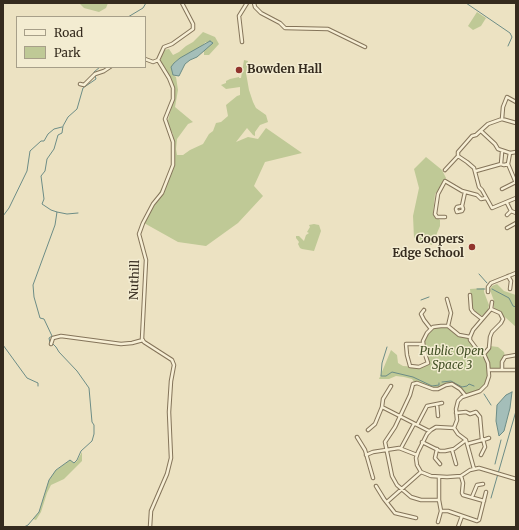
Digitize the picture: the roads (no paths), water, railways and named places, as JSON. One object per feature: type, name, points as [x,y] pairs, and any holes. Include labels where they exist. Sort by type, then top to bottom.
[{"type":"street","points":[[146,59],[154,62],[158,60],[164,47],[193,29],[194,27],[182,3]]},
{"type":"street","points":[[242,42],[239,16],[247,3]]},
{"type":"street","points":[[254,3],[255,7],[261,13],[280,23],[285,28],[328,29],[365,47]]},
{"type":"street","name":"Nuthill","points":[[143,340],[142,328],[146,260],[139,234],[154,204],[162,193],[174,165],[174,142],[165,119],[173,99],[173,88],[158,60]]},
{"type":"street","points":[[80,84],[84,85],[95,74],[108,68]]},
{"type":"street","points":[[502,119],[503,107],[507,97],[516,102]]},
{"type":"street","points":[[445,170],[458,156],[458,152],[472,136],[476,135],[488,124],[502,119],[516,123]]},
{"type":"street","points":[[481,131],[502,152],[516,152]]},
{"type":"street","points":[[501,164],[502,152]]},
{"type":"street","points":[[502,189],[516,183],[508,164],[510,153]]},
{"type":"street","points":[[458,156],[470,164],[476,172],[479,187],[492,208],[516,198]]},
{"type":"street","points":[[476,172],[501,164],[508,164]]},
{"type":"street","points":[[445,217],[437,217],[435,214],[438,194],[444,181],[465,192],[476,195],[480,199],[486,198]]},
{"type":"street","points":[[462,206],[465,192]]},
{"type":"street","points":[[507,203],[511,211],[516,213]]},
{"type":"street","points":[[507,215],[511,211]]},
{"type":"street","points":[[507,228],[516,223]]},
{"type":"street","points":[[488,292],[488,287],[491,283],[516,272]]},
{"type":"street","points":[[508,276],[511,281],[510,289]]},
{"type":"street","points":[[470,295],[471,309],[482,319]]},
{"type":"street","points":[[448,326],[451,313],[448,300],[452,300]]},
{"type":"street","points":[[470,337],[473,330],[491,309],[492,302]]},
{"type":"street","points":[[484,354],[489,348],[492,332],[497,328],[503,319],[500,313],[491,309]]},
{"type":"street","points":[[424,310],[421,314],[431,328]]},
{"type":"street","points":[[423,344],[406,344],[410,366],[418,367],[428,363],[423,344],[425,335],[431,328],[448,326],[459,335],[470,337]]},
{"type":"street","points":[[51,344],[53,338],[61,336],[121,344],[143,340],[172,360],[174,365],[171,381],[171,458],[167,474],[151,511],[150,527]]},
{"type":"street","points":[[454,428],[457,420],[456,409],[458,401],[465,395],[484,388],[490,370],[484,354],[476,348],[470,337]]},
{"type":"street","points":[[502,370],[502,362],[505,357],[516,355]]},
{"type":"street","points":[[490,370],[516,370]]},
{"type":"street","points":[[439,500],[415,499],[405,494],[392,476],[385,442],[394,428],[410,395],[411,386],[415,383],[433,390],[452,384],[460,389],[465,395]]},
{"type":"street","points":[[368,430],[375,424],[382,407],[383,399],[391,386]]},
{"type":"street","points":[[401,448],[427,406],[442,403]]},
{"type":"street","points":[[436,404],[438,416]]},
{"type":"street","points":[[382,407],[429,431]]},
{"type":"street","points":[[456,413],[466,412],[470,414],[476,412],[480,417],[485,447],[481,455]]},
{"type":"street","points":[[454,428],[436,427],[429,431],[422,442],[417,455],[417,465],[421,472],[439,477],[461,476],[474,469],[484,469],[516,479]]},
{"type":"street","points":[[454,428],[458,434],[466,440],[474,469]]},
{"type":"street","points":[[357,437],[366,455],[373,478]]},
{"type":"street","points":[[467,444],[489,438]]},
{"type":"street","points":[[422,442],[436,449],[445,451],[452,450],[466,440]]},
{"type":"street","points":[[366,455],[395,448],[401,448],[417,455]]},
{"type":"street","points":[[436,449],[435,458],[440,464]]},
{"type":"street","points":[[452,450],[456,464]]},
{"type":"street","points":[[387,502],[421,472]]},
{"type":"street","points":[[461,476],[464,486],[462,493],[463,495],[484,501]]},
{"type":"street","points":[[438,522],[441,511],[439,500],[439,477]]},
{"type":"street","points":[[472,497],[477,485],[483,484]]},
{"type":"street","points":[[376,486],[395,513],[416,518]]},
{"type":"street","points":[[441,511],[448,511],[477,521],[486,492]]},
{"type":"street","points":[[458,527],[462,516]]},
{"type":"water","points":[[210,41],[213,43],[197,57],[185,64],[179,76],[173,75],[171,67],[174,63]]},
{"type":"water","points":[[512,392],[510,408],[504,431],[499,436],[496,421],[497,405],[506,395]]},
{"type":"waterway","points":[[130,16],[143,8],[146,3],[151,3]]},
{"type":"waterway","points":[[466,3],[510,33],[512,37],[508,46]]},
{"type":"waterway","points":[[50,343],[49,338],[52,336],[44,319],[40,318],[34,297],[33,285],[55,225],[57,212],[42,204],[44,199],[41,176],[45,171],[47,159],[54,149],[58,135],[62,133],[63,126],[68,117],[77,109],[83,88],[96,79],[94,72],[99,68]]},
{"type":"waterway","points":[[3,216],[9,208],[27,171],[30,151],[41,141],[44,141],[48,134],[54,129],[62,127]]},
{"type":"waterway","points":[[57,212],[67,214],[78,213]]},
{"type":"waterway","points":[[479,274],[487,283]]},
{"type":"waterway","points":[[477,289],[485,289]]},
{"type":"waterway","points":[[492,289],[509,298],[513,306],[516,307]]},
{"type":"waterway","points":[[421,300],[429,297]]},
{"type":"waterway","points":[[24,527],[28,525],[39,512],[49,480],[56,470],[70,460],[74,463],[81,451],[92,441],[94,434],[89,388],[77,371],[53,344]]},
{"type":"waterway","points":[[3,345],[27,378],[38,383],[38,386]]},
{"type":"waterway","points":[[387,347],[382,363],[381,376],[386,376],[392,372],[413,377],[432,386],[439,385],[439,383]]},
{"type":"waterway","points":[[442,382],[451,381],[462,387],[469,384],[474,386]]},
{"type":"waterway","points":[[484,394],[491,405]]},
{"type":"waterway","points":[[491,498],[516,411]]},
{"type":"waterway","points":[[495,464],[501,440]]},
{"type":"place","name":"Bowden Hall","points":[[239,70]]},
{"type":"place","name":"Coopers Edge School","points":[[472,247]]},
{"type":"park label","name":"Public Open Space 3","points":[[452,359]]}]
